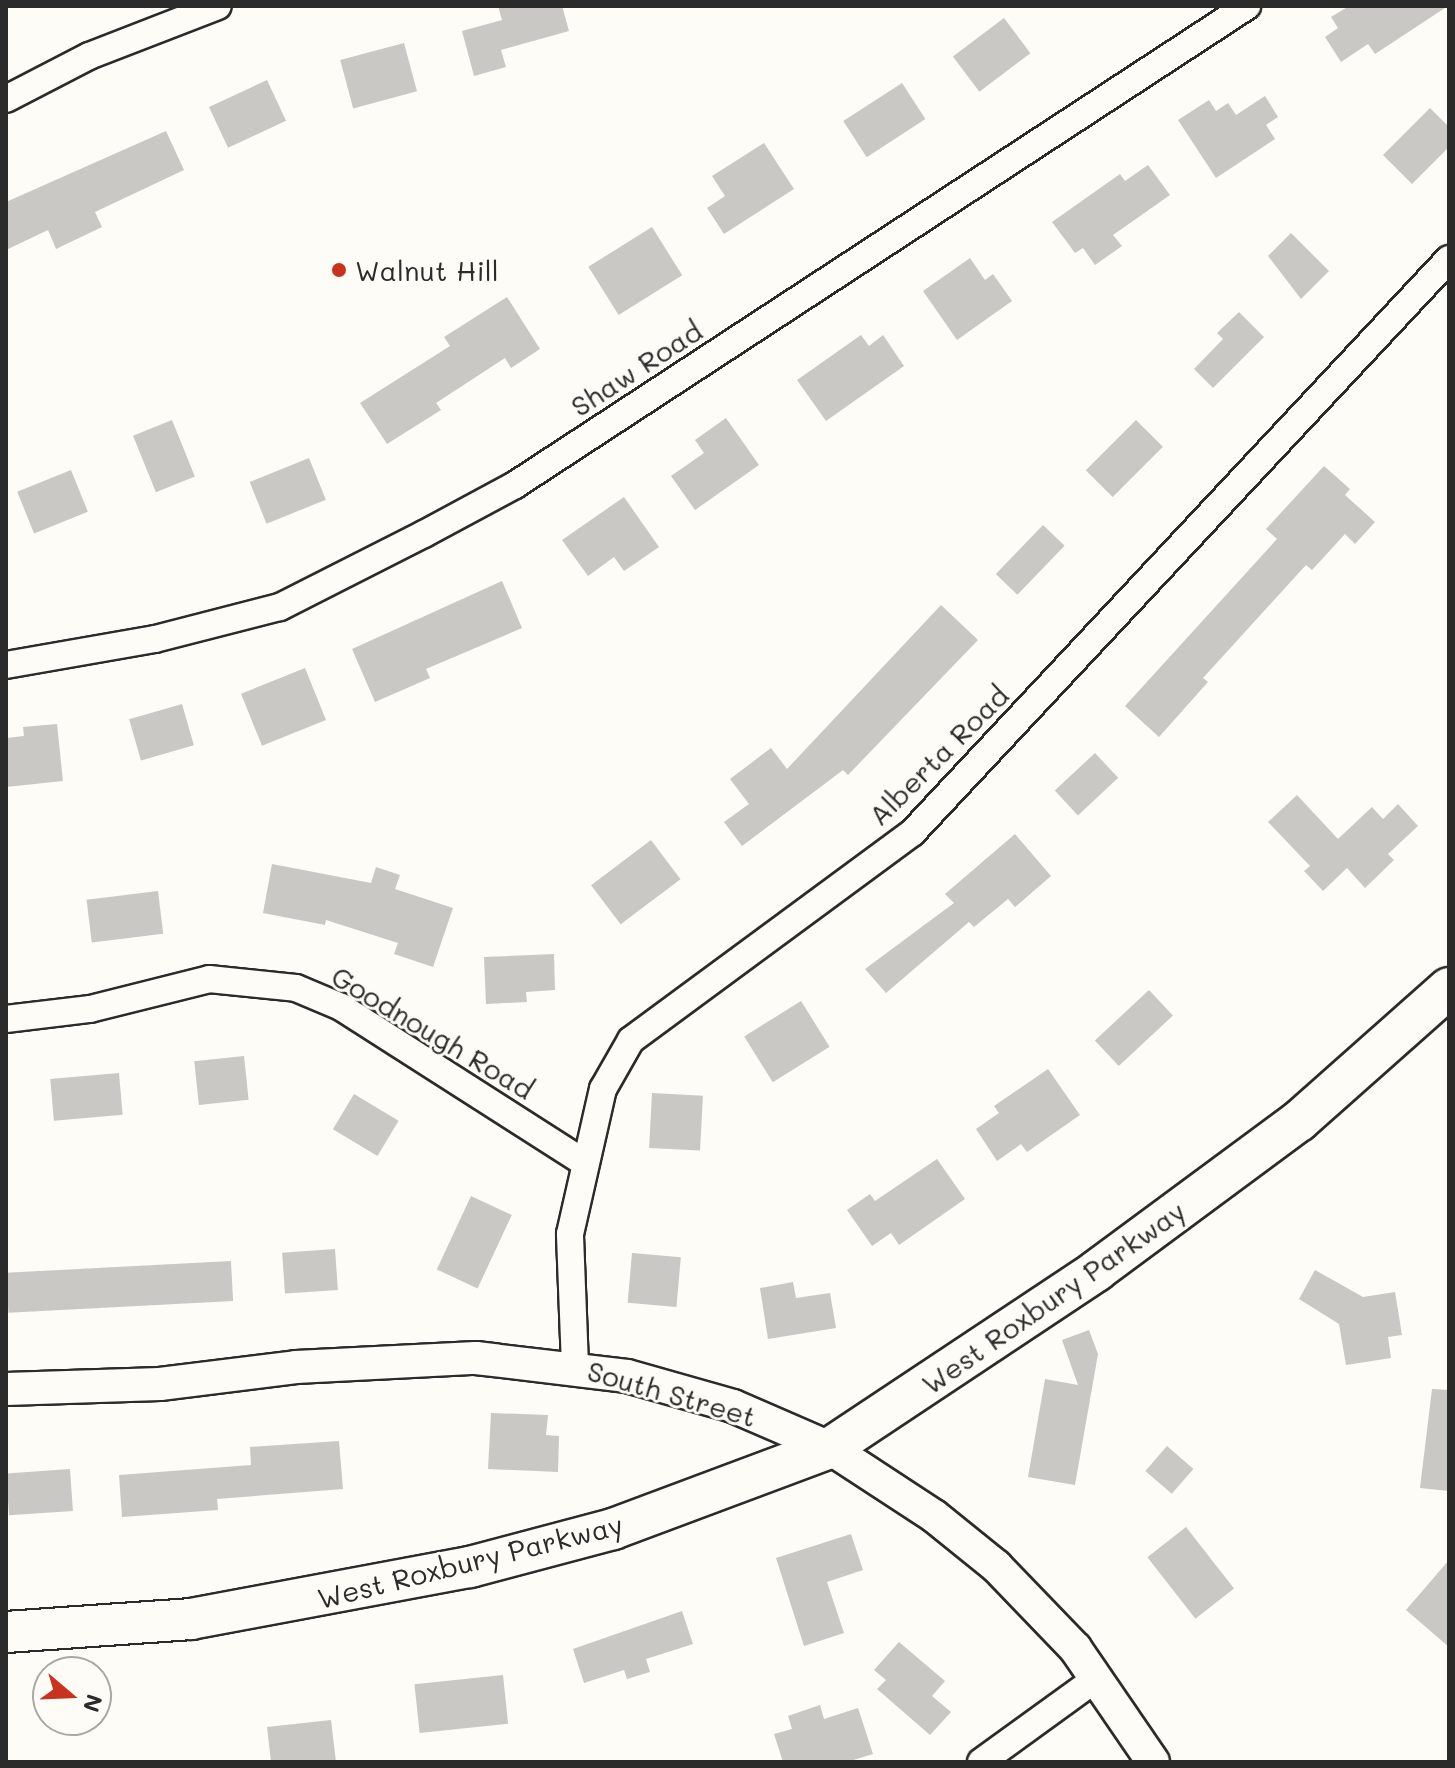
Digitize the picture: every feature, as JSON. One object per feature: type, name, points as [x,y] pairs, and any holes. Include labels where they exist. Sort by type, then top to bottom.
[{"type":"main road","name":"West Roxbury Parkway","points":[[1299,1121],[1449,988]]},
{"type":"main road","name":"West Roxbury Parkway","points":[[6,1632],[202,1617],[470,1567],[613,1529],[830,1448],[1010,1332],[1299,1121],[1449,1027]]},
{"type":"street","points":[[6,99],[89,56],[218,6]]},
{"type":"street","name":"Shaw Road","points":[[6,665],[155,639],[280,607],[424,534],[528,477],[1247,6]]},
{"type":"street","name":"Alberta Road","points":[[575,1366],[570,1234],[583,1162],[603,1089],[631,1040],[912,833],[1449,259]]},
{"type":"street","name":"Goodnough Road","points":[[6,1019],[90,1009],[209,979],[296,988],[341,1007],[583,1162]]},
{"type":"street","name":"South Street","points":[[6,1389],[160,1384],[296,1367],[476,1358],[575,1366],[712,1399],[830,1448],[934,1516],[996,1566],[1075,1648],[1153,1762]]},
{"type":"street","points":[[981,1762],[1097,1678]]},
{"type":"building","points":[[498,6],[562,6],[569,31],[501,50],[506,67],[474,76],[462,31],[502,20]]},
{"type":"building","points":[[1349,6],[1448,6],[1375,54],[1368,44],[1341,62],[1325,37],[1338,28],[1331,17]]},
{"type":"building","points":[[1004,18],[1030,53],[979,92],[953,57]]},
{"type":"building","points":[[404,43],[417,91],[353,108],[340,60]]},
{"type":"building","points":[[267,80],[286,121],[228,148],[209,107]]},
{"type":"building","points":[[902,83],[925,119],[867,157],[843,121]]},
{"type":"building","points":[[1265,96],[1278,117],[1266,125],[1275,139],[1216,178],[1178,120],[1209,100],[1216,111],[1228,103],[1236,115]]},
{"type":"building","points":[[1430,108],[1449,127],[1449,147],[1412,184],[1383,155]]},
{"type":"building","points":[[166,131],[184,170],[95,212],[102,227],[56,249],[48,230],[6,250],[6,202]]},
{"type":"building","points":[[764,143],[794,189],[724,234],[707,208],[725,196],[712,176]]},
{"type":"building","points":[[1148,165],[1170,195],[1113,235],[1122,246],[1095,265],[1083,248],[1075,253],[1052,222],[1120,174],[1125,181]]},
{"type":"building","points":[[652,227],[682,275],[619,315],[588,267]]},
{"type":"building","points":[[1291,233],[1329,271],[1301,299],[1268,256]]},
{"type":"building","points":[[970,258],[985,280],[993,274],[1012,301],[957,340],[923,291]]},
{"type":"building","points":[[507,297],[540,349],[511,368],[505,358],[436,403],[441,410],[387,444],[360,403],[450,346],[444,337]]},
{"type":"building","points":[[1239,312],[1264,337],[1213,388],[1194,369],[1223,339],[1217,333]]},
{"type":"building","points":[[861,335],[869,346],[883,335],[904,366],[826,421],[797,380]]},
{"type":"building","points":[[726,418],[759,465],[695,510],[671,476],[704,453],[695,440]]},
{"type":"building","points":[[172,420],[195,477],[156,492],[133,436]]},
{"type":"building","points":[[1136,420],[1163,447],[1113,497],[1086,470]]},
{"type":"building","points":[[309,458],[326,500],[267,524],[250,482]]},
{"type":"building","points":[[1324,466],[1350,489],[1345,495],[1375,522],[1355,544],[1345,534],[1312,570],[1306,565],[1203,678],[1208,682],[1159,737],[1125,706],[1277,539],[1266,529]]},
{"type":"building","points":[[71,470],[88,512],[34,533],[17,492]]},
{"type":"building","points":[[624,497],[659,547],[624,571],[614,557],[588,576],[562,540]]},
{"type":"building","points":[[1043,525],[1065,546],[1017,595],[996,574]]},
{"type":"building","points":[[502,581],[522,628],[426,669],[430,678],[375,702],[352,649]]},
{"type":"building","points":[[941,605],[978,640],[848,775],[843,770],[742,846],[724,822],[749,804],[730,779],[771,748],[787,769]]},
{"type":"building","points":[[305,668],[326,720],[262,746],[241,694]]},
{"type":"building","points":[[182,704],[194,745],[141,760],[129,719]]},
{"type":"building","points":[[57,724],[63,781],[6,787],[6,738],[24,736],[23,727]]},
{"type":"building","points":[[1095,753],[1118,778],[1078,815],[1055,791]]},
{"type":"building","points":[[1297,795],[1338,839],[1372,807],[1383,819],[1398,804],[1418,826],[1388,854],[1394,860],[1365,888],[1347,868],[1323,891],[1304,871],[1310,866],[1268,822]]},
{"type":"building","points":[[1015,834],[1051,876],[1015,907],[1008,899],[974,927],[969,922],[886,993],[865,969],[954,903],[945,894]]},
{"type":"building","points":[[651,840],[680,879],[621,924],[591,885]]},
{"type":"building","points":[[272,864],[371,883],[376,867],[400,875],[395,889],[453,908],[433,967],[394,954],[398,943],[326,920],[325,925],[263,913]]},
{"type":"building","points":[[158,891],[163,934],[92,942],[87,900]]},
{"type":"building","points":[[554,954],[555,990],[526,992],[527,1002],[486,1004],[484,957]]},
{"type":"building","points":[[1149,990],[1173,1016],[1119,1066],[1095,1040]]},
{"type":"building","points":[[801,1001],[830,1047],[773,1082],[744,1037]]},
{"type":"building","points":[[244,1056],[249,1100],[199,1105],[194,1061]]},
{"type":"building","points":[[1048,1069],[1080,1115],[1027,1152],[1021,1144],[997,1161],[976,1129],[999,1113],[994,1106]]},
{"type":"building","points":[[119,1073],[123,1115],[54,1121],[50,1079]]},
{"type":"building","points":[[652,1093],[703,1096],[700,1151],[649,1148]]},
{"type":"building","points":[[354,1094],[399,1121],[377,1156],[333,1129]]},
{"type":"building","points":[[937,1159],[965,1199],[899,1245],[891,1233],[872,1246],[847,1210],[870,1194],[875,1201]]},
{"type":"building","points":[[471,1196],[512,1215],[478,1288],[437,1269]]},
{"type":"building","points":[[335,1249],[338,1290],[285,1294],[282,1253]]},
{"type":"building","points":[[632,1253],[681,1257],[676,1307],[628,1303]]},
{"type":"building","points":[[231,1261],[233,1301],[8,1313],[6,1273]]},
{"type":"building","points":[[1315,1270],[1363,1297],[1395,1292],[1402,1335],[1388,1337],[1391,1358],[1346,1365],[1339,1324],[1299,1299]]},
{"type":"building","points":[[793,1282],[796,1298],[830,1293],[836,1328],[768,1339],[760,1288]]},
{"type":"building","points":[[1089,1330],[1098,1354],[1075,1485],[1028,1477],[1045,1379],[1078,1385],[1062,1340]]},
{"type":"building","points":[[1432,1389],[1449,1390],[1449,1491],[1420,1488]]},
{"type":"building","points":[[491,1413],[548,1415],[546,1435],[559,1436],[558,1472],[488,1469]]},
{"type":"building","points":[[339,1441],[343,1489],[217,1499],[218,1510],[122,1517],[119,1475],[251,1465],[250,1447]]},
{"type":"building","points":[[1167,1446],[1193,1469],[1172,1494],[1145,1471]]},
{"type":"building","points":[[70,1469],[73,1511],[9,1515],[6,1473]]},
{"type":"building","points":[[1186,1527],[1234,1588],[1195,1619],[1147,1557]]},
{"type":"building","points":[[851,1534],[863,1570],[827,1582],[844,1633],[804,1646],[776,1558]]},
{"type":"building","points":[[1449,1560],[1449,1647],[1406,1610]]},
{"type":"building","points":[[682,1611],[693,1644],[646,1659],[650,1672],[627,1679],[624,1670],[584,1683],[573,1649]]},
{"type":"building","points":[[899,1642],[945,1681],[932,1696],[951,1712],[930,1735],[877,1689],[886,1680],[874,1670]]},
{"type":"building","points":[[503,1675],[508,1724],[420,1733],[414,1684]]},
{"type":"building","points":[[820,1705],[824,1719],[858,1708],[873,1754],[847,1762],[783,1762],[774,1734],[792,1729],[788,1716]]},
{"type":"building","points":[[331,1720],[336,1762],[271,1762],[267,1727]]},
{"type":"place","name":"Walnut Hill","points":[[339,270]]}]
